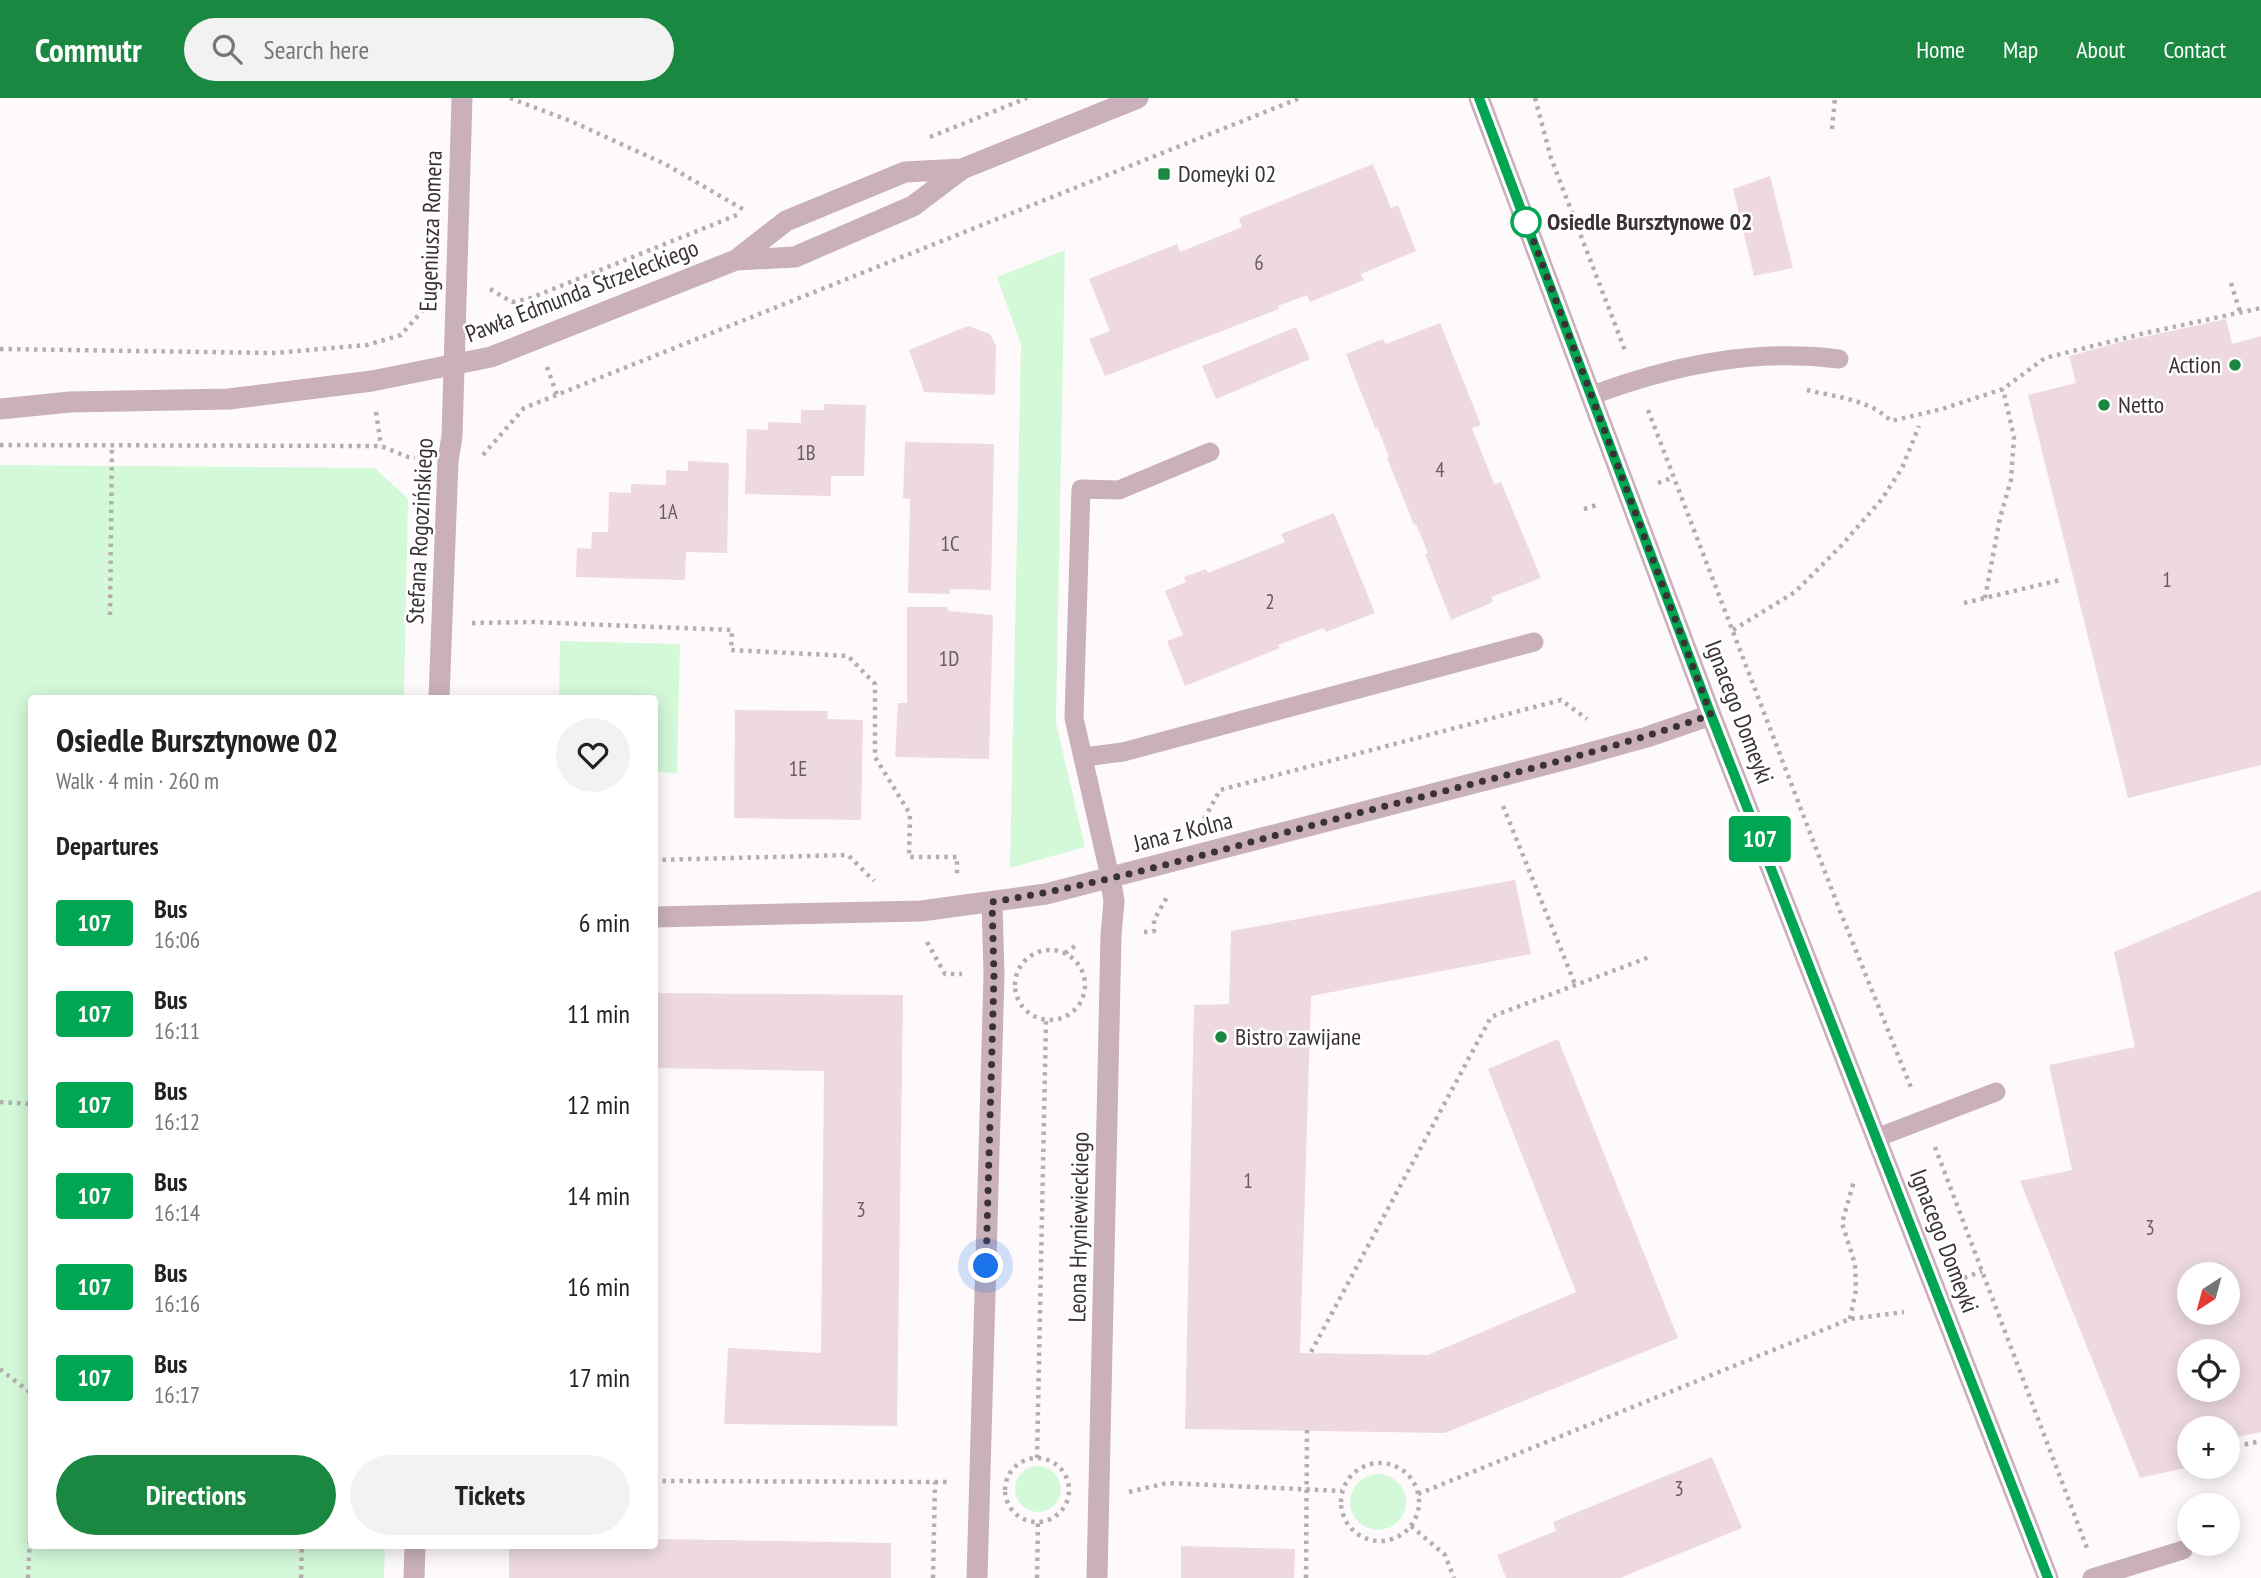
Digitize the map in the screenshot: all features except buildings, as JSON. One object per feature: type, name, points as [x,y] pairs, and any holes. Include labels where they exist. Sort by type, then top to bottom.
[{"type":"street","name":"Eugeniusza Romera","points":[[453,366],[462,98]]},
{"type":"street","name":"Pawła Edmunda Strzeleckiego","points":[[736,260],[795,257],[913,206],[962,169],[1138,98]]},
{"type":"street","name":"Ignacego Domeyki","points":[[1479,98],[1711,715],[2048,1578]]},
{"type":"street","name":"Pawła Edmunda Strzeleckiego","points":[[0,409],[69,402],[229,399],[372,381],[491,357],[736,260],[786,220],[905,172],[962,169]]},
{"type":"street","name":"Stefana Rogozińskiego","points":[[439,695],[453,366]]},
{"type":"street","name":"Pawła Edmunda Strzeleckiego","points":[[0,394],[69,402]]},
{"type":"street","name":"Jana z Kolna","points":[[658,917],[921,911],[1046,894],[1623,744],[1711,715]]},
{"type":"street","name":"Leona Hryniewieckiego","points":[[1097,1578],[1114,901],[1110,877]]},
{"type":"street","points":[[977,1578],[994,975],[992,902]]},
{"type":"street","points":[[414,1578],[415,1549]]},
{"type":"lane","points":[[1590,396],[1636,379],[1699,363],[1809,355],[1839,359]]},
{"type":"lane","points":[[1110,877],[1074,718],[1081,488],[1119,490],[1210,452]]},
{"type":"lane","points":[[1084,757],[1123,752],[1534,642]]},
{"type":"lane","points":[[1876,1138],[1996,1092]]},
{"type":"lane","points":[[2095,1577],[2177,1552]]},
{"type":"path","points":[[510,98],[573,122],[665,164],[747,211]]},
{"type":"path","points":[[475,463],[524,408],[1300,98]]},
{"type":"path","points":[[1535,98],[1551,158],[1840,911],[1924,1121],[2095,1577]]},
{"type":"path","points":[[1832,130],[1836,98]]},
{"type":"path","points":[[484,281],[487,288],[497,295],[512,302],[522,300]]},
{"type":"path","points":[[2231,283],[2240,312]]},
{"type":"path","points":[[0,349],[274,353],[367,345],[401,335],[430,302]]},
{"type":"path","points":[[1804,390],[1866,404],[1891,421],[1942,409],[2003,389],[2045,358],[2261,308]]},
{"type":"path","points":[[1985,598],[2000,519],[2011,480],[2014,437],[2003,389]]},
{"type":"path","points":[[1648,410],[1659,404]]},
{"type":"path","points":[[1733,629],[1795,592],[1840,547],[1882,499],[1902,468],[1919,426]]},
{"type":"path","points":[[0,445],[381,446],[408,457],[419,458]]},
{"type":"path","points":[[110,615],[112,446]]},
{"type":"path","points":[[1964,603],[2060,580]]},
{"type":"path","points":[[466,623],[532,622],[732,630],[731,650],[848,656],[876,684],[875,757],[910,814],[909,857],[957,857],[957,878],[968,878]]},
{"type":"path","points":[[1198,830],[1220,790],[1561,700],[1593,724]]},
{"type":"path","points":[[1502,803],[1575,984]]},
{"type":"path","points":[[658,860],[848,855],[874,881],[886,880]]},
{"type":"path","points":[[922,932],[945,974]]},
{"type":"path","points":[[1053,950],[1065,953],[1075,960],[1082,970],[1084,995],[1079,1006],[1070,1015],[1046,1021],[1024,1010],[1017,1000],[1014,988],[1021,965],[1030,956],[1053,950]]},
{"type":"path","points":[[1311,1352],[1491,1017],[1653,956]]},
{"type":"path","points":[[1037,1458],[1046,1021]]},
{"type":"path","points":[[0,1102],[28,1104]]},
{"type":"path","points":[[1850,1319],[1856,1290],[1855,1264],[1842,1223],[1854,1181]]},
{"type":"path","points":[[1418,1494],[1850,1319],[1904,1312]]},
{"type":"path","points":[[0,1369],[28,1391]]},
{"type":"path","points":[[1306,1578],[1307,1430]]},
{"type":"path","points":[[2240,1445],[2261,1441]]},
{"type":"path","points":[[1037,1458],[1055,1463],[1067,1478],[1069,1487],[1068,1498],[1057,1515],[1038,1522],[1017,1515],[1010,1507],[1005,1486],[1013,1469],[1020,1463],[1037,1458]]},
{"type":"path","points":[[1376,1463],[1398,1467],[1415,1483],[1418,1494],[1419,1506],[1411,1526],[1402,1534],[1379,1541],[1368,1540],[1356,1534],[1342,1514],[1342,1491],[1354,1471],[1376,1463]]},
{"type":"path","points":[[658,1481],[935,1482],[1005,1486]]},
{"type":"path","points":[[933,1578],[935,1482]]},
{"type":"path","points":[[1069,1487],[1136,1492],[1167,1483],[1342,1491]]},
{"type":"path","points":[[1037,1578],[1038,1522]]},
{"type":"path","points":[[1411,1526],[1445,1555],[1454,1578]]},
{"type":"path","points":[[28,1578],[29,1549]]},
{"type":"path","points":[[301,1578],[302,1549]]},
{"type":"green space","points":[[1065,250],[1056,723],[1085,847],[1010,868],[1021,345],[997,277]]},
{"type":"green space","points":[[0,465],[375,468],[408,499],[404,695],[28,695],[28,1549],[385,1549],[384,1578],[0,1578]]},
{"type":"green space","points":[[560,641],[680,644],[677,773],[658,772],[658,695],[559,695]]},
{"type":"green space","points":[[1038,1466],[1047,1467],[1054,1473],[1060,1480],[1060,1498],[1054,1505],[1047,1511],[1038,1512],[1029,1511],[1022,1505],[1016,1498],[1015,1489],[1016,1480],[1022,1473],[1029,1467]]},
{"type":"green space","points":[[1372,1474],[1384,1474],[1398,1482],[1406,1496],[1404,1513],[1398,1522],[1384,1530],[1372,1530],[1355,1518],[1350,1508],[1350,1496],[1362,1479]]},
{"type":"bus line","name":"107","points":[[1479,98],[1711,715],[2048,1578]]},
{"type":"place","name":"Domeyki 02","points":[[1164,174]]},
{"type":"place","name":"Osiedle Bursztynowe 02","points":[[1526,222]]},
{"type":"place","name":"Action","points":[[2235,365]]},
{"type":"place","name":"Netto","points":[[2104,405]]},
{"type":"place","name":"Bistro zawijane","points":[[1221,1037]]},
{"type":"route","points":[[986,1266],[994,975],[992,902],[1046,894],[1165,864],[1623,744],[1711,715],[1525,218],[1526,222]]}]
